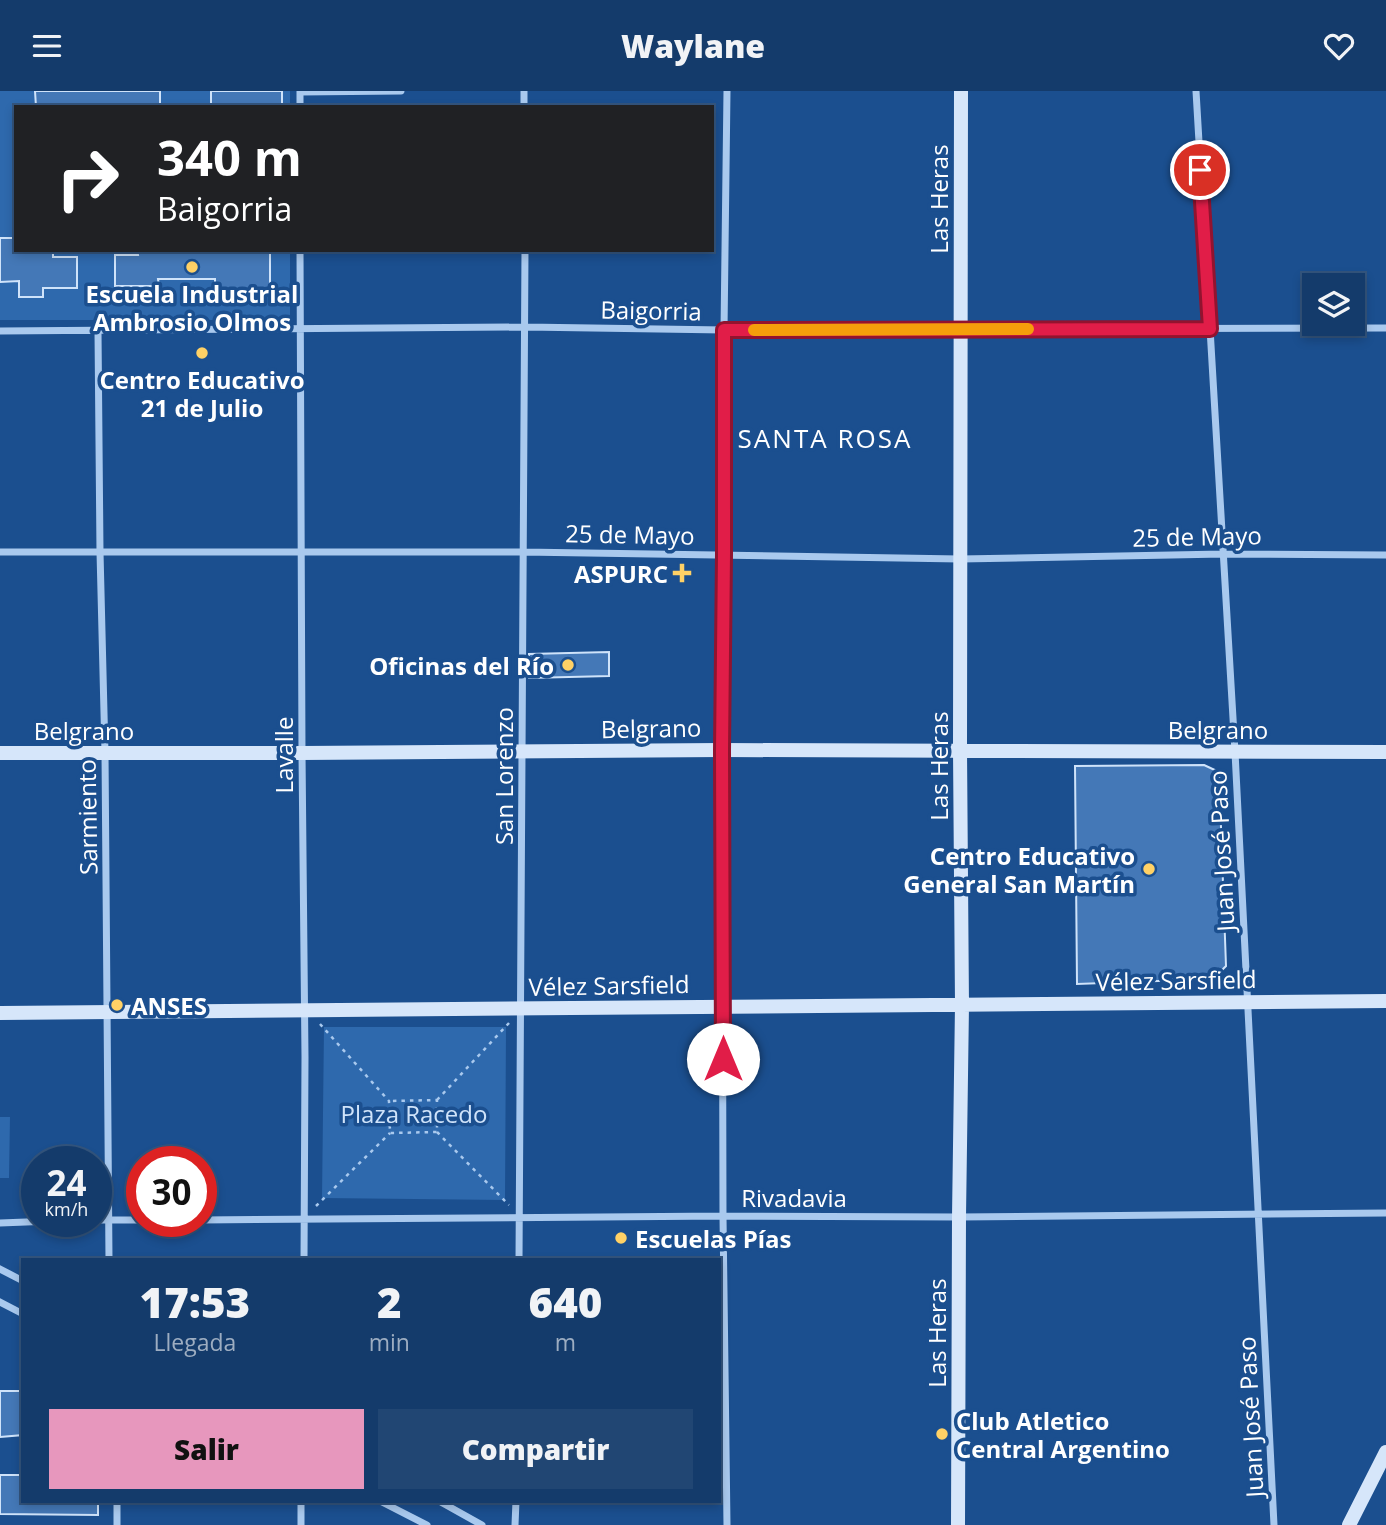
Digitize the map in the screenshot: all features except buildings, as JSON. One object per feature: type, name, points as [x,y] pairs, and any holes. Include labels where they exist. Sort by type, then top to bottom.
[{"type":"main road","name":"Las Heras","points":[[958,1525],[962,1005],[961,91]]},
{"type":"main road","name":"Belgrano","points":[[0,753],[722,750],[1386,752]]},
{"type":"main road","name":"Vélez Sarsfield","points":[[0,1013],[1386,1001]]},
{"type":"main road","points":[[1349,1525],[1386,1452]]},
{"type":"street","points":[[300,92],[401,91]]},
{"type":"street","points":[[727,91],[722,750],[727,1525]]},
{"type":"street","name":"Juan José Paso","points":[[1196,91],[1235,752],[1274,1525]]},
{"type":"street","name":"Lavalle","points":[[300,252],[304,1258]]},
{"type":"street","name":"San Lorenzo","points":[[519,1258],[526,252]]},
{"type":"street","name":"Baigorria","points":[[0,331],[526,327],[724,330],[1386,328]]},
{"type":"street","name":"Sarmiento","points":[[98,331],[108,1146]]},
{"type":"street","name":"25 de Mayo","points":[[0,552],[523,552],[960,559],[1223,554],[1386,555]]},
{"type":"street","name":"Rivadavia","points":[[217,1220],[1386,1213]]},
{"type":"street","points":[[0,1223],[21,1222]]},
{"type":"street","name":"Sarmiento","points":[[108,1237],[109,1258]]},
{"type":"street","points":[[0,1269],[21,1280]]},
{"type":"street","points":[[0,1302],[21,1313]]},
{"type":"street","points":[[117,1503],[117,1525]]},
{"type":"street","points":[[301,1503],[301,1525]]},
{"type":"street","points":[[384,1503],[427,1525]]},
{"type":"street","points":[[443,1503],[482,1525]]},
{"type":"street","points":[[515,1525],[516,1503]]},
{"type":"path","points":[[520,1217],[437,1132],[437,1100],[521,1009]]},
{"type":"path","points":[[304,1010],[324,1027],[389,1101],[390,1133]]},
{"type":"path","points":[[389,1101],[437,1100]]},
{"type":"path","points":[[305,1219],[322,1198],[390,1133],[437,1132]]},
{"type":"green space","points":[[0,91],[290,91],[290,105],[14,105],[14,252],[290,252],[290,320],[0,320]]},
{"type":"green space","name":"Plaza Racedo","points":[[324,1027],[506,1027],[505,1200],[322,1198]]},
{"type":"green space","points":[[0,1117],[10,1117],[9,1178],[0,1178]]},
{"type":"slow traffic","points":[[754,330],[1028,329]]},
{"type":"place","name":"Escuela Industrial Ambrosio Olmos","points":[[192,267]]},
{"type":"place","name":"Centro Educativo 21 de Julio","points":[[202,353]]},
{"type":"place","name":"ASPURC","points":[[682,573]]},
{"type":"place","name":"Oficinas del Río","points":[[568,665]]},
{"type":"place","name":"Centro Educativo General San Martín","points":[[1149,869]]},
{"type":"place","name":"ANSES","points":[[117,1005]]},
{"type":"place","name":"Escuelas Pías","points":[[621,1238]]},
{"type":"place","name":"Club Atletico Central Argentino","points":[[942,1434]]},
{"type":"district","name":"SANTA ROSA","points":[[825,438]]},
{"type":"route","points":[[723,1059],[724,330],[1210,329],[1200,170]]}]
